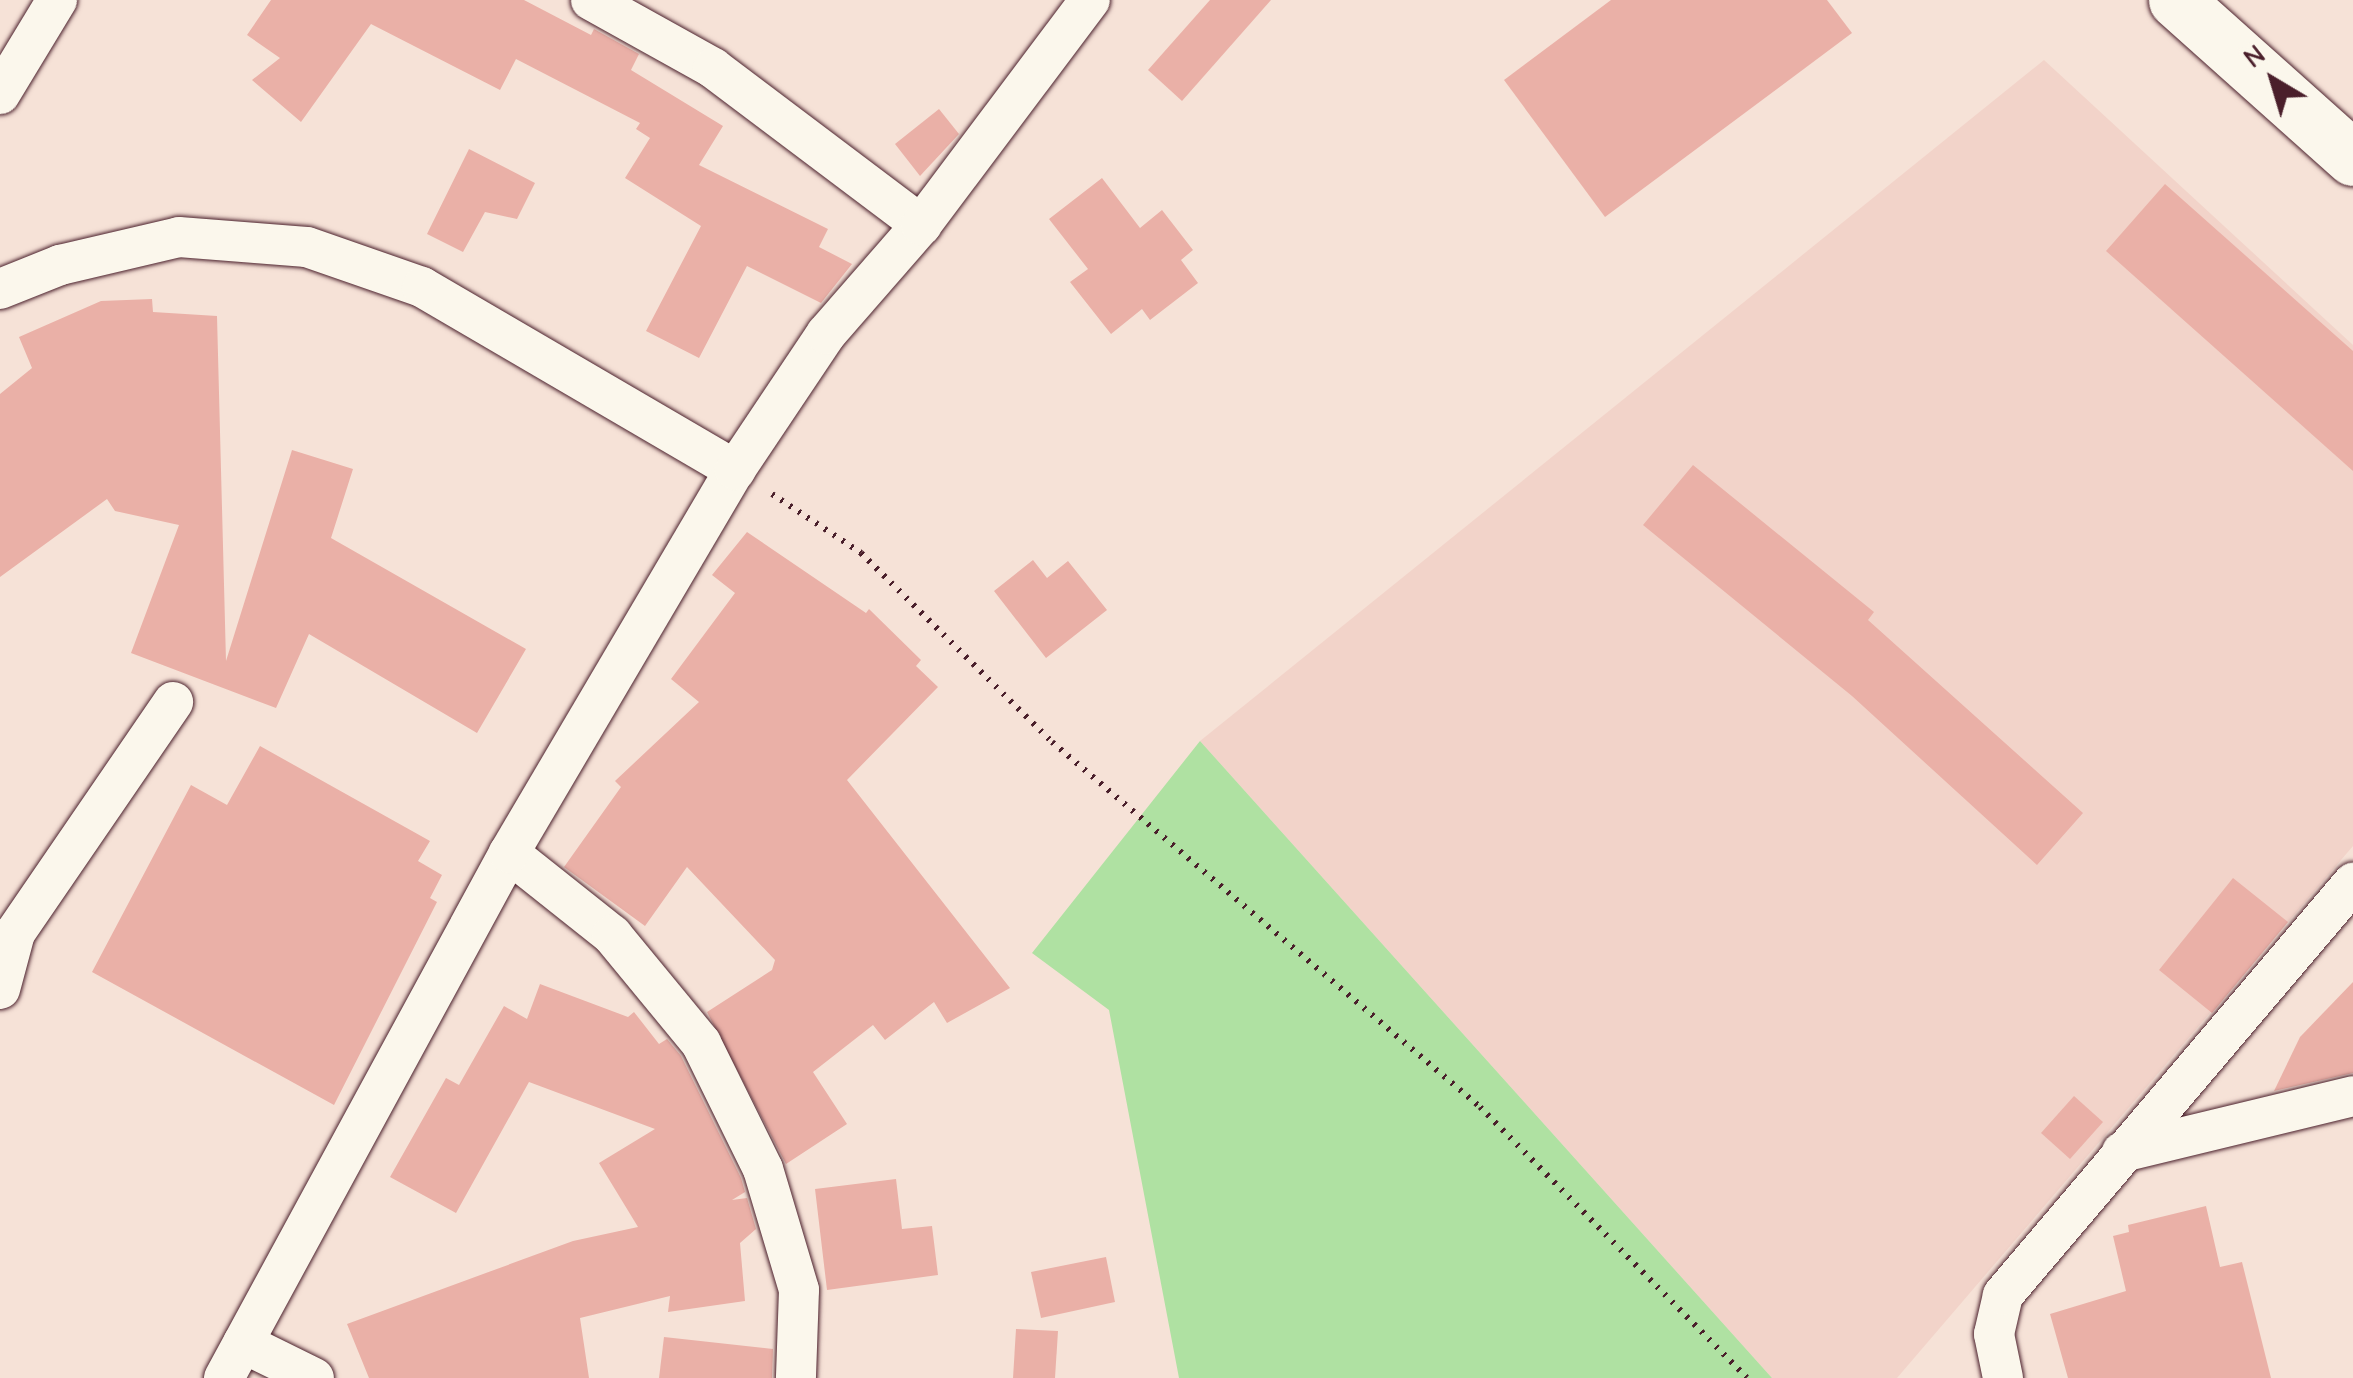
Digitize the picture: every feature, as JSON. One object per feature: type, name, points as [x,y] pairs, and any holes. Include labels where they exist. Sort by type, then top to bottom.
[{"type":"street","points":[[0,94],[57,0]]},
{"type":"street","points":[[592,0],[713,68],[921,225]]},
{"type":"street","points":[[224,1378],[509,854],[735,470],[826,334],[921,225],[1090,0]]},
{"type":"street","points":[[2176,0],[2353,158]]},
{"type":"street","points":[[0,289],[60,265],[179,237],[307,248],[422,287],[735,470]]},
{"type":"street","points":[[0,989],[7,931],[173,702]]},
{"type":"street","points":[[509,854],[612,935],[701,1042],[763,1170],[799,1290],[796,1378]]},
{"type":"street","points":[[2003,1378],[1994,1334],[2003,1295],[2353,883]]},
{"type":"street","points":[[2122,1152],[2353,1096]]},
{"type":"street","points":[[243,1343],[314,1378]]},
{"type":"path","points":[[735,470],[861,553],[1052,742],[1480,1107],[1747,1378]]},
{"type":"shaded area","points":[[2044,60],[2353,345],[2353,846],[1897,1378],[1772,1378],[1200,741]]},
{"type":"green space","points":[[1200,741],[1772,1378],[1179,1378],[1109,1010],[1032,953]]},
{"type":"building","points":[[271,0],[524,0],[591,35],[594,29],[639,54],[631,70],[723,126],[699,165],[828,229],[819,247],[852,264],[821,303],[747,266],[699,358],[646,331],[701,226],[625,178],[650,138],[636,129],[640,123],[516,59],[500,90],[371,24],[301,122],[252,80],[280,58],[247,35]]},
{"type":"building","points":[[1210,0],[1271,0],[1182,101],[1148,70]]},
{"type":"building","points":[[1611,0],[1827,0],[1852,33],[1605,217],[1504,80]]},
{"type":"building","points":[[939,109],[959,134],[920,176],[895,144]]},
{"type":"building","points":[[469,149],[535,183],[517,219],[485,212],[463,252],[427,234]]},
{"type":"building","points":[[1102,178],[1140,228],[1162,210],[1193,250],[1181,260],[1198,283],[1150,320],[1142,309],[1111,334],[1070,282],[1088,269],[1049,219]]},
{"type":"building","points":[[2165,184],[2353,351],[2353,471],[2106,251]]},
{"type":"building","points":[[152,299],[153,312],[217,316],[226,661],[292,450],[353,469],[331,538],[526,649],[477,733],[309,634],[276,708],[131,653],[179,525],[115,511],[107,499],[0,577],[0,394],[32,368],[19,337],[101,301]]},
{"type":"building","points":[[1693,465],[1874,612],[1868,620],[2083,813],[2037,865],[1852,696],[1643,525]]},
{"type":"building","points":[[747,532],[866,613],[869,609],[921,660],[916,666],[938,687],[847,780],[1010,988],[947,1023],[934,1002],[885,1040],[873,1025],[813,1072],[847,1124],[786,1164],[707,1012],[772,970],[775,960],[687,867],[645,926],[564,867],[621,787],[615,781],[699,702],[671,679],[735,593],[712,575]]},
{"type":"building","points":[[1033,560],[1047,578],[1068,561],[1107,610],[1046,658],[994,591]]},
{"type":"building","points":[[260,746],[430,841],[418,861],[442,875],[430,898],[437,902],[334,1105],[92,972],[191,785],[227,805]]},
{"type":"building","points":[[2233,878],[2288,922],[2212,1013],[2159,970]]},
{"type":"building","points":[[2353,982],[2353,1073],[2274,1091],[2300,1037]]},
{"type":"building","points":[[540,984],[628,1017],[634,1012],[659,1044],[667,1039],[681,1056],[741,1178],[745,1192],[732,1200],[747,1198],[756,1229],[740,1243],[745,1301],[668,1312],[670,1296],[580,1318],[589,1378],[369,1378],[347,1324],[573,1241],[638,1227],[599,1163],[655,1129],[529,1082],[456,1213],[390,1177],[446,1078],[459,1085],[504,1006],[527,1019]]},
{"type":"building","points":[[2074,1096],[2103,1122],[2070,1159],[2041,1133]]},
{"type":"building","points":[[896,1179],[902,1229],[932,1226],[938,1275],[827,1290],[815,1189]]},
{"type":"building","points":[[2206,1206],[2220,1267],[2242,1262],[2271,1378],[2068,1378],[2050,1314],[2126,1291],[2113,1236],[2129,1232],[2128,1225]]},
{"type":"building","points":[[1106,1257],[1115,1302],[1041,1318],[1031,1272]]},
{"type":"building","points":[[1016,1329],[1058,1331],[1055,1378],[1013,1378]]},
{"type":"building","points":[[664,1337],[773,1349],[772,1378],[659,1378]]}]
